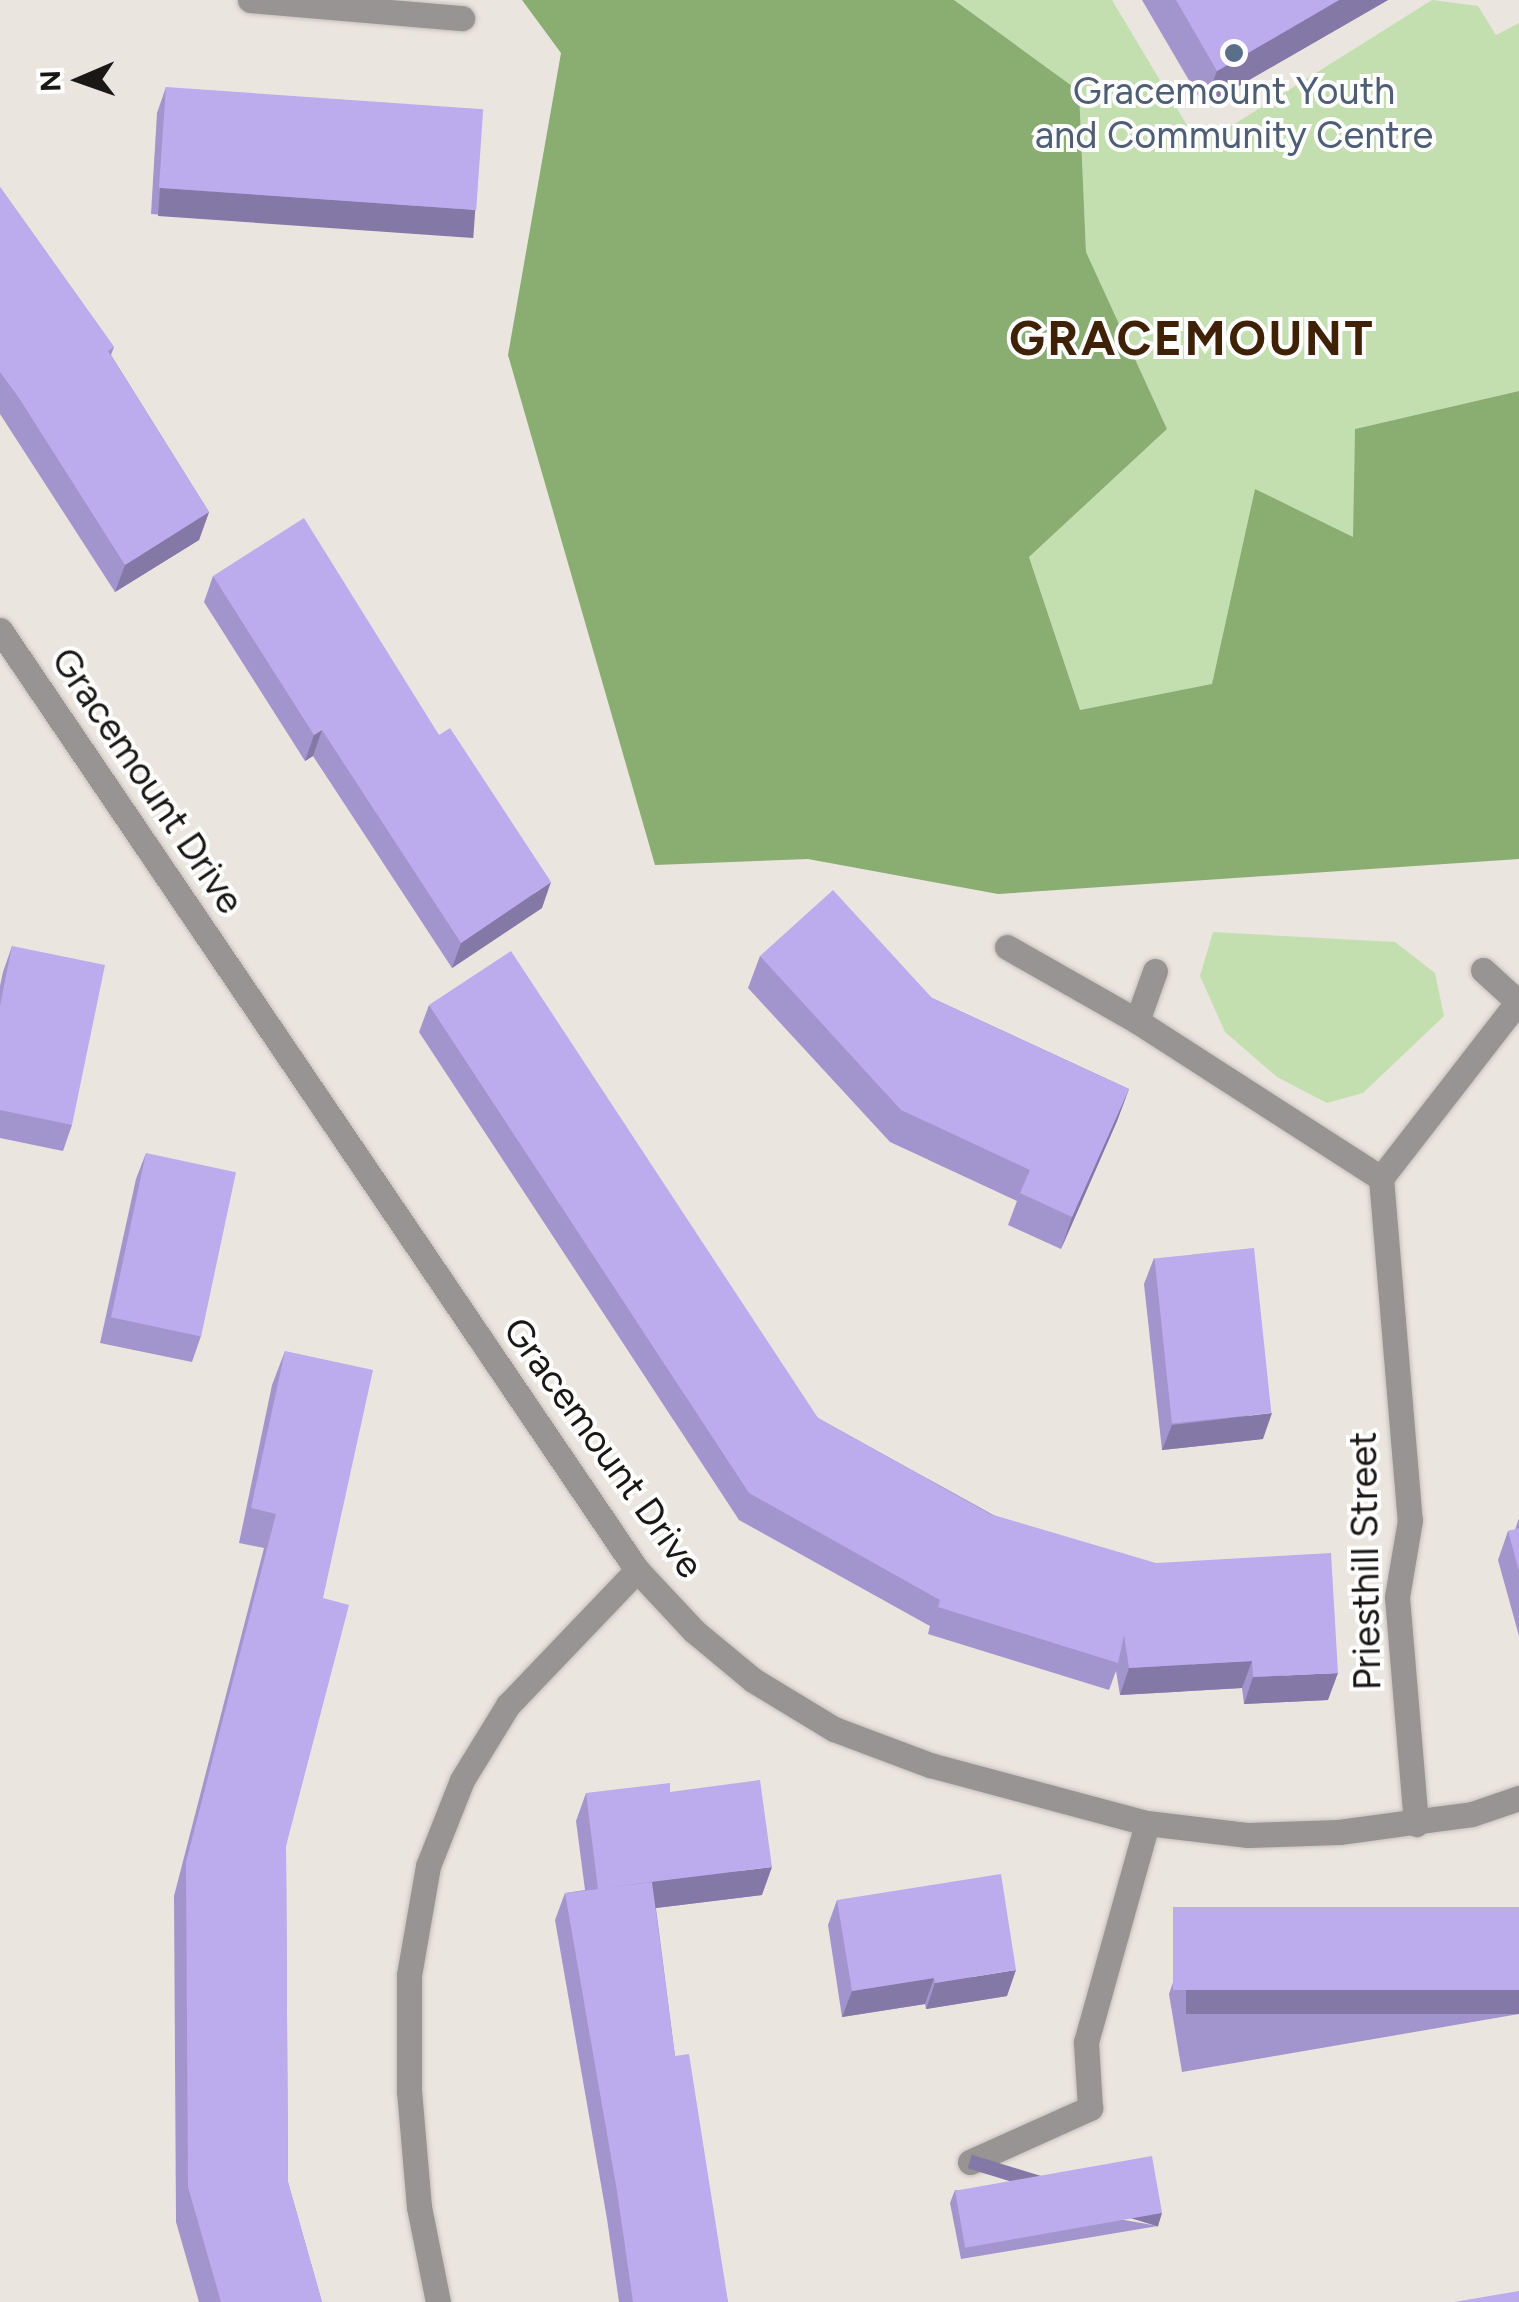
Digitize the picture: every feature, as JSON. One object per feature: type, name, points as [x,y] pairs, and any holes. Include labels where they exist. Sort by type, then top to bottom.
[{"type":"street","points":[[250,0],[462,18]]},
{"type":"street","name":"Gracemount Drive","points":[[0,630],[638,1570],[694,1631],[753,1680],[834,1729],[1033,1796],[1147,1823],[1248,1835],[1416,1824],[1519,1798]]},
{"type":"street","points":[[1007,947],[1138,1021],[1381,1178],[1518,1001],[1483,970]]},
{"type":"street","points":[[1138,1021],[1156,971]]},
{"type":"street","name":"Priesthill Street","points":[[1381,1178],[1410,1520],[1397,1596],[1416,1824]]},
{"type":"street","points":[[438,2302],[419,2207],[409,2091],[408,1975],[428,1866],[462,1780],[508,1705],[638,1570]]},
{"type":"street","points":[[970,2162],[1090,2108],[1086,2042],[1147,1823]]},
{"type":"green space","points":[[522,0],[954,0],[1079,91],[1086,252],[1167,429],[1029,557],[1080,710],[1212,684],[1255,489],[1353,537],[1355,429],[1519,391],[1519,859],[998,894],[808,859],[655,865],[508,355],[561,53]]},
{"type":"green space","points":[[954,0],[1112,0],[1188,127],[1228,128],[1432,0],[1478,6],[1496,35],[1519,23],[1519,391],[1355,429],[1354,538],[1255,490],[1212,685],[1080,710],[1029,557],[1167,429],[1086,253],[1079,91]]},
{"type":"green space","points":[[1213,932],[1395,942],[1435,973],[1444,1016],[1363,1093],[1327,1103],[1277,1077],[1225,1032],[1200,976]]},
{"type":"building","points":[[1176,0],[1339,0],[1217,71]]},
{"type":"building","points":[[166,87],[483,109],[476,210],[159,188]]},
{"type":"building","points":[[0,187],[114,347],[108,351],[209,512],[125,565],[0,372]]},
{"type":"building","points":[[304,518],[439,735],[450,728],[551,882],[461,943],[322,730],[314,735],[213,576]]},
{"type":"building","points":[[833,890],[932,998],[1129,1089],[1072,1217],[1020,1193],[1030,1170],[901,1110],[760,956]]},
{"type":"building","points":[[12,946],[105,965],[72,1125],[0,1110],[0,1006]]},
{"type":"building","points":[[511,951],[818,1418],[990,1514],[1156,1563],[1331,1553],[1338,1673],[1253,1677],[1252,1661],[1129,1668],[1124,1635],[1118,1663],[938,1607],[940,1600],[749,1493],[429,1005]]},
{"type":"building","points":[[146,1153],[236,1172],[201,1336],[111,1317]]},
{"type":"building","points":[[1254,1248],[1271,1413],[1172,1424],[1155,1258]]},
{"type":"building","points":[[285,1351],[373,1370],[323,1598],[349,1605],[286,1846],[288,2182],[322,2302],[221,2302],[188,2187],[186,1862],[276,1514],[251,1508]]},
{"type":"building","points":[[1519,1528],[1519,1571],[1508,1531]]},
{"type":"building","points":[[760,1780],[772,1867],[601,1888],[652,1882],[675,2056],[689,2054],[728,2302],[633,2302],[565,1893],[598,1889],[586,1793],[670,1783],[670,1792]]},
{"type":"building","points":[[1001,1874],[1016,1970],[852,1991],[837,1900]]},
{"type":"building","points":[[1173,1907],[1519,1907],[1519,1990],[1173,1990]]},
{"type":"building","points":[[1152,2156],[1162,2213],[965,2248],[955,2191]]},
{"type":"building","points":[[1519,2291],[1519,2302],[1454,2302]]},
{"type":"place","name":"Gracemount Youth and Community Centre","points":[[1234,53]]},
{"type":"district","name":"GRACEMOUNT","points":[[1192,339]]}]
